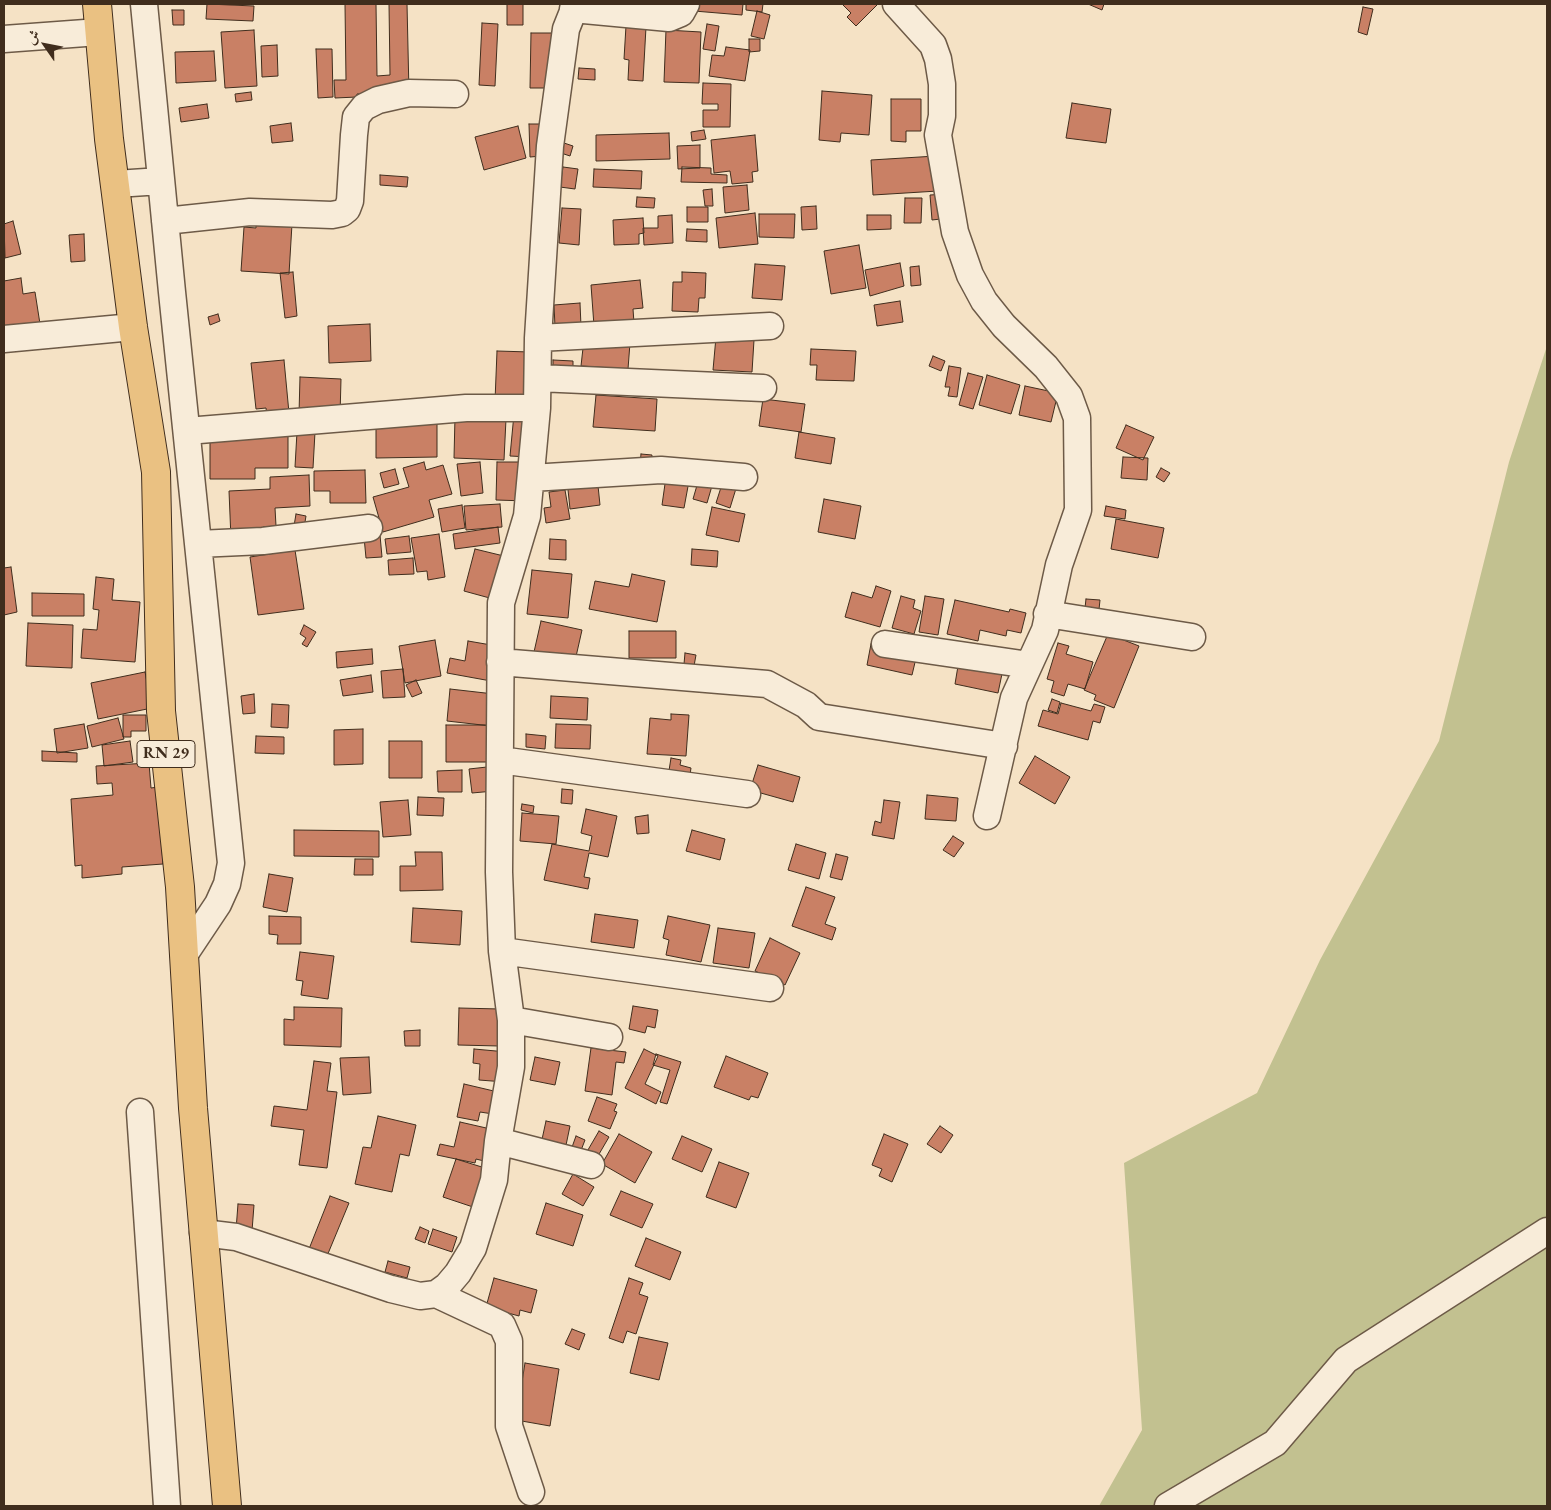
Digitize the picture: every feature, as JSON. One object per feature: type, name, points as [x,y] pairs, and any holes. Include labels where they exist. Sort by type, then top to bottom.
[{"type":"main road","name":"RN 29","points":[[97,4],[109,139],[133,326],[156,472],[161,711],[180,887],[203,1233],[227,1506]]},
{"type":"street","points":[[144,4],[164,221],[231,863],[227,884],[218,904],[184,955]]},
{"type":"street","points":[[436,1294],[458,1273],[473,1248],[494,1180],[498,1141],[511,1067],[511,1020],[502,950],[499,872],[501,603],[527,516],[537,408],[538,338],[550,146],[566,28],[574,6],[675,18],[681,13],[686,4]]},
{"type":"street","points":[[896,4],[933,45],[938,59],[942,84],[942,116],[938,135],[954,224],[970,275],[984,301],[1004,326],[1046,367],[1069,396],[1077,418],[1078,510],[1059,565],[1045,630],[1014,698],[987,816]]},
{"type":"street","points":[[4,38],[99,32]]},
{"type":"street","points":[[164,221],[250,212],[332,215],[342,213],[347,209],[350,201],[356,117],[364,107],[378,100],[409,93],[455,94]]},
{"type":"street","points":[[116,184],[161,180]]},
{"type":"street","points":[[4,339],[133,326]]},
{"type":"street","points":[[538,338],[770,326]]},
{"type":"street","points":[[538,378],[763,388]]},
{"type":"street","points":[[187,431],[466,408],[537,408]]},
{"type":"street","points":[[531,478],[661,470],[744,477]]},
{"type":"street","points":[[198,544],[263,541],[368,528]]},
{"type":"street","points":[[1047,614],[1192,637]]},
{"type":"street","points":[[885,644],[1029,665]]},
{"type":"street","points":[[500,662],[767,684],[806,705],[819,718],[1004,746]]},
{"type":"street","points":[[500,760],[747,794]]},
{"type":"street","points":[[502,950],[770,988]]},
{"type":"street","points":[[511,1020],[609,1037]]},
{"type":"street","points":[[140,1112],[168,1506]]},
{"type":"street","points":[[498,1141],[591,1165]]},
{"type":"street","points":[[1168,1506],[1275,1443],[1346,1360],[1547,1231]]},
{"type":"street","points":[[203,1233],[245,1240],[390,1288],[420,1296],[436,1294],[502,1326],[509,1341],[509,1426],[532,1492]]},
{"type":"shaded area","points":[[1547,346],[1547,1506],[1099,1506],[1142,1430],[1124,1163],[1257,1093],[1320,960],[1439,741],[1509,462]]},
{"type":"building","points":[[207,4],[254,6],[253,21],[206,19]]},
{"type":"building","points":[[345,4],[376,4],[377,76],[390,75],[389,4],[407,4],[409,93],[357,94],[357,97],[335,98],[334,80],[346,80]]},
{"type":"building","points":[[507,4],[523,4],[523,25],[507,25]]},
{"type":"building","points":[[695,4],[743,4],[742,15],[694,11]]},
{"type":"building","points":[[746,4],[763,4],[762,12],[746,10]]},
{"type":"building","points":[[842,4],[878,4],[856,26],[847,17],[851,13]]},
{"type":"building","points":[[1088,4],[1104,4],[1102,10]]},
{"type":"building","points":[[1363,7],[1373,9],[1367,35],[1358,32]]},
{"type":"building","points":[[172,10],[184,10],[184,25],[173,25]]},
{"type":"building","points":[[757,11],[770,15],[764,39],[751,36]]},
{"type":"building","points":[[482,23],[498,24],[495,86],[479,85]]},
{"type":"building","points":[[707,24],[719,26],[715,51],[703,49]]},
{"type":"building","points":[[626,26],[646,27],[643,81],[628,80],[629,60],[624,59]]},
{"type":"building","points":[[254,30],[257,86],[225,88],[221,32]]},
{"type":"building","points":[[666,30],[701,32],[699,83],[664,82]]},
{"type":"building","points":[[531,33],[554,33],[553,88],[530,88]]},
{"type":"building","points":[[749,39],[760,39],[760,51],[749,52]]},
{"type":"building","points":[[277,45],[278,76],[262,77],[261,46]]},
{"type":"building","points":[[726,47],[750,50],[745,81],[709,76],[712,55],[724,56]]},
{"type":"building","points":[[316,49],[332,49],[333,97],[318,98]]},
{"type":"building","points":[[214,51],[216,81],[176,83],[175,52]]},
{"type":"building","points":[[579,68],[595,69],[595,80],[578,79]]},
{"type":"building","points":[[703,83],[731,84],[730,127],[703,127],[703,110],[718,110],[718,104],[702,104]]},
{"type":"building","points":[[822,91],[872,95],[869,135],[841,133],[840,142],[819,140]]},
{"type":"building","points":[[251,92],[252,100],[236,102],[235,94]]},
{"type":"building","points":[[891,99],[921,99],[921,131],[906,131],[906,142],[891,141]]},
{"type":"building","points":[[1072,103],[1111,109],[1106,143],[1066,138]]},
{"type":"building","points":[[207,104],[209,118],[181,122],[179,108]]},
{"type":"building","points":[[291,123],[293,141],[272,143],[270,126]]},
{"type":"building","points":[[529,124],[542,124],[542,156],[530,157]]},
{"type":"building","points":[[518,126],[526,158],[484,170],[475,137]]},
{"type":"building","points":[[704,130],[706,139],[692,141],[691,132]]},
{"type":"building","points":[[669,133],[670,159],[596,161],[596,135]]},
{"type":"building","points":[[755,135],[758,171],[752,172],[753,182],[732,184],[730,171],[714,173],[711,140]]},
{"type":"building","points":[[564,143],[573,146],[570,156],[561,153]]},
{"type":"building","points":[[700,145],[700,168],[678,169],[677,146]]},
{"type":"building","points":[[936,156],[938,191],[873,195],[871,160]]},
{"type":"building","points":[[563,167],[578,169],[575,189],[560,187]]},
{"type":"building","points":[[682,167],[711,168],[711,174],[727,175],[727,183],[681,182]]},
{"type":"building","points":[[594,169],[642,171],[641,189],[593,187]]},
{"type":"building","points":[[380,175],[408,177],[407,187],[380,185]]},
{"type":"building","points":[[747,185],[749,210],[725,213],[723,187]]},
{"type":"building","points":[[712,189],[713,206],[705,206],[703,190]]},
{"type":"building","points":[[947,194],[949,218],[932,220],[930,195]]},
{"type":"building","points":[[637,197],[655,198],[654,208],[636,207]]},
{"type":"building","points":[[905,198],[922,198],[921,223],[904,223]]},
{"type":"building","points":[[816,206],[817,229],[802,230],[801,207]]},
{"type":"building","points":[[687,207],[708,207],[708,222],[687,222]]},
{"type":"building","points":[[562,208],[581,209],[579,245],[559,243]]},
{"type":"building","points":[[755,213],[758,244],[719,248],[716,218]]},
{"type":"building","points":[[759,214],[795,214],[794,238],[759,237]]},
{"type":"building","points":[[672,215],[673,243],[644,245],[643,228],[658,228],[658,216]]},
{"type":"building","points":[[867,215],[891,215],[891,229],[867,230]]},
{"type":"building","points":[[643,218],[644,233],[639,234],[639,244],[614,245],[613,220]]},
{"type":"building","points":[[13,221],[21,254],[5,258],[4,224]]},
{"type":"building","points":[[256,222],[292,224],[289,274],[241,271],[244,227],[256,228]]},
{"type":"building","points":[[687,229],[707,230],[707,242],[686,241]]},
{"type":"building","points":[[84,234],[85,261],[71,262],[69,235]]},
{"type":"building","points":[[859,245],[866,288],[831,294],[824,251]]},
{"type":"building","points":[[900,263],[904,286],[870,296],[865,270]]},
{"type":"building","points":[[755,264],[785,266],[782,300],[752,298]]},
{"type":"building","points":[[919,266],[921,285],[911,286],[910,267]]},
{"type":"building","points":[[293,272],[297,316],[285,318],[280,273]]},
{"type":"building","points":[[682,272],[706,273],[705,298],[699,298],[698,312],[672,311],[673,282],[682,282]]},
{"type":"building","points":[[21,278],[23,294],[35,292],[40,324],[4,338],[4,281]]},
{"type":"building","points":[[640,280],[643,308],[633,309],[634,323],[594,326],[591,285]]},
{"type":"building","points":[[900,301],[903,322],[877,326],[874,305]]},
{"type":"building","points":[[580,303],[581,326],[555,327],[554,305]]},
{"type":"building","points":[[218,314],[220,321],[210,325],[208,317]]},
{"type":"building","points":[[370,324],[371,361],[329,363],[328,326]]},
{"type":"building","points":[[716,337],[754,340],[752,372],[713,370]]},
{"type":"building","points":[[584,339],[630,343],[628,369],[581,366]]},
{"type":"building","points":[[811,349],[856,351],[854,381],[816,380],[817,365],[810,365]]},
{"type":"building","points":[[497,351],[530,352],[528,402],[495,401]]},
{"type":"building","points":[[933,356],[945,361],[941,371],[929,366]]},
{"type":"building","points":[[284,360],[289,413],[267,416],[266,408],[256,409],[251,363]]},
{"type":"building","points":[[553,360],[573,361],[573,373],[553,372]]},
{"type":"building","points":[[949,366],[961,368],[957,397],[948,396],[950,387],[945,387]]},
{"type":"building","points":[[968,373],[983,377],[973,409],[959,405]]},
{"type":"building","points":[[987,375],[1020,385],[1011,414],[979,405]]},
{"type":"building","points":[[300,377],[341,379],[340,416],[299,414]]},
{"type":"building","points":[[1025,386],[1058,393],[1051,422],[1019,415]]},
{"type":"building","points":[[596,395],[657,399],[655,431],[593,427]]},
{"type":"building","points":[[763,399],[805,404],[801,432],[759,426]]},
{"type":"building","points":[[514,414],[534,416],[530,457],[510,456]]},
{"type":"building","points":[[455,417],[506,419],[504,460],[454,458]]},
{"type":"building","points":[[376,419],[437,420],[437,457],[376,458]]},
{"type":"building","points":[[1126,425],[1154,437],[1143,460],[1116,448]]},
{"type":"building","points":[[297,432],[315,432],[313,468],[295,467]]},
{"type":"building","points":[[799,432],[835,438],[831,464],[795,458]]},
{"type":"building","points":[[210,434],[288,436],[288,468],[255,468],[255,479],[210,479]]},
{"type":"building","points":[[641,454],[652,455],[651,466],[640,465]]},
{"type":"building","points":[[1123,457],[1148,458],[1147,480],[1121,478]]},
{"type":"building","points":[[424,462],[426,470],[443,465],[452,494],[429,500],[434,517],[383,532],[373,497],[409,487],[403,468]]},
{"type":"building","points":[[480,462],[483,493],[461,496],[457,464]]},
{"type":"building","points":[[497,462],[528,462],[527,501],[496,500]]},
{"type":"building","points":[[1161,468],[1170,473],[1164,482],[1156,477]]},
{"type":"building","points":[[395,469],[399,484],[384,488],[380,473]]},
{"type":"building","points":[[365,470],[366,503],[330,503],[330,491],[314,491],[314,471]]},
{"type":"building","points":[[309,475],[310,506],[275,508],[276,526],[263,527],[263,538],[231,539],[229,491],[270,489],[270,477]]},
{"type":"building","points":[[700,475],[714,479],[707,503],[693,499]]},
{"type":"building","points":[[597,476],[600,505],[570,509],[567,480]]},
{"type":"building","points":[[666,477],[689,481],[684,508],[662,505]]},
{"type":"building","points":[[724,478],[738,482],[730,508],[716,503]]},
{"type":"building","points":[[565,490],[570,519],[546,523],[544,508],[551,507],[549,492]]},
{"type":"building","points":[[824,499],[861,506],[855,539],[818,532]]},
{"type":"building","points":[[500,504],[502,527],[466,530],[464,506]]},
{"type":"building","points":[[462,505],[465,528],[442,532],[438,509]]},
{"type":"building","points":[[1106,506],[1126,510],[1125,519],[1104,516]]},
{"type":"building","points":[[712,507],[745,514],[739,542],[706,535]]},
{"type":"building","points":[[296,514],[306,516],[304,528],[294,526]]},
{"type":"building","points":[[1116,519],[1164,528],[1158,558],[1111,549]]},
{"type":"building","points":[[498,527],[500,543],[455,549],[453,534]]},
{"type":"building","points":[[439,534],[445,577],[428,580],[427,571],[417,572],[411,538]]},
{"type":"building","points":[[380,535],[382,557],[366,558],[364,537]]},
{"type":"building","points":[[409,536],[411,552],[387,554],[385,539]]},
{"type":"building","points":[[550,539],[566,540],[566,560],[549,559]]},
{"type":"building","points":[[475,549],[508,557],[497,600],[464,591]]},
{"type":"building","points":[[692,549],[718,551],[717,567],[691,565]]},
{"type":"building","points":[[295,550],[304,609],[258,615],[250,557]]},
{"type":"building","points":[[413,558],[414,574],[389,575],[388,560]]},
{"type":"building","points":[[11,567],[17,612],[4,615],[4,568]]},
{"type":"building","points":[[532,570],[572,574],[568,618],[527,614]]},
{"type":"building","points":[[632,574],[665,581],[657,622],[589,609],[595,581],[629,587]]},
{"type":"building","points":[[96,577],[114,579],[112,600],[140,602],[135,662],[81,658],[83,629],[97,630],[99,610],[93,609]]},
{"type":"building","points":[[876,586],[891,591],[880,627],[845,617],[852,592],[872,598]]},
{"type":"building","points":[[32,593],[84,594],[84,616],[32,616]]},
{"type":"building","points":[[901,596],[915,600],[913,608],[921,611],[914,634],[892,628]]},
{"type":"building","points":[[925,596],[944,599],[938,635],[919,632]]},
{"type":"building","points":[[1086,599],[1100,600],[1098,619],[1084,617]]},
{"type":"building","points":[[955,600],[1009,612],[1010,609],[1026,613],[1021,633],[1007,630],[1006,636],[980,630],[978,641],[947,634]]},
{"type":"building","points":[[541,621],[582,630],[575,661],[534,652]]},
{"type":"building","points":[[28,623],[73,625],[72,668],[26,666]]},
{"type":"building","points":[[304,625],[316,632],[307,647],[302,644],[306,638],[300,634]]},
{"type":"building","points":[[629,631],[676,631],[676,658],[629,658]]},
{"type":"building","points":[[1108,634],[1139,646],[1114,708],[1094,700],[1096,695],[1084,690]]},
{"type":"building","points":[[435,640],[441,676],[405,683],[399,646]]},
{"type":"building","points":[[468,641],[497,646],[491,681],[447,673],[450,658],[465,661]]},
{"type":"building","points":[[1058,643],[1069,646],[1066,654],[1093,662],[1085,689],[1068,684],[1064,696],[1051,692],[1054,681],[1047,679]]},
{"type":"building","points":[[871,644],[917,654],[912,675],[867,665]]},
{"type":"building","points":[[372,649],[373,664],[337,668],[336,652]]},
{"type":"building","points":[[685,653],[696,655],[694,666],[684,664]]},
{"type":"building","points":[[959,660],[1003,669],[998,693],[955,684]]},
{"type":"building","points":[[403,669],[405,697],[383,698],[381,671]]},
{"type":"building","points":[[145,672],[152,708],[98,719],[91,683]]},
{"type":"building","points":[[371,675],[373,692],[343,696],[340,680]]},
{"type":"building","points":[[416,680],[422,693],[412,697],[406,685]]},
{"type":"building","points":[[450,689],[494,694],[491,726],[447,721]]},
{"type":"building","points":[[254,694],[255,713],[243,714],[241,696]]},
{"type":"building","points":[[551,696],[588,698],[587,720],[550,718]]},
{"type":"building","points":[[1052,699],[1060,702],[1057,713],[1048,710]]},
{"type":"building","points":[[1061,703],[1091,711],[1094,704],[1105,707],[1100,723],[1093,721],[1088,740],[1038,726],[1043,710],[1058,714]]},
{"type":"building","points":[[272,704],[289,705],[288,728],[271,727]]},
{"type":"building","points":[[671,714],[689,715],[686,756],[647,754],[650,718],[671,720]]},
{"type":"building","points":[[123,715],[146,715],[146,731],[131,731],[131,737],[123,737]]},
{"type":"building","points":[[118,718],[124,739],[92,747],[87,726]]},
{"type":"building","points":[[84,724],[88,748],[57,753],[54,729]]},
{"type":"building","points":[[556,724],[591,725],[590,749],[555,748]]},
{"type":"building","points":[[446,725],[487,725],[487,762],[446,762]]},
{"type":"building","points":[[363,729],[363,764],[334,765],[334,730]]},
{"type":"building","points":[[526,734],[546,736],[545,749],[526,747]]},
{"type":"building","points":[[256,736],[284,737],[284,754],[255,753]]},
{"type":"building","points":[[130,741],[133,762],[104,766],[102,745]]},
{"type":"building","points":[[389,741],[422,741],[422,778],[389,778]]},
{"type":"building","points":[[42,751],[77,753],[77,762],[42,761]]},
{"type":"building","points":[[1035,756],[1070,777],[1055,804],[1019,783]]},
{"type":"building","points":[[671,758],[681,760],[680,765],[691,768],[689,781],[668,777]]},
{"type":"building","points":[[149,763],[151,788],[158,787],[163,864],[122,867],[122,874],[82,878],[82,865],[75,866],[71,799],[113,795],[112,783],[97,784],[96,766]]},
{"type":"building","points":[[758,765],[800,777],[793,802],[750,790]]},
{"type":"building","points":[[496,766],[494,791],[472,793],[469,769]]},
{"type":"building","points":[[462,770],[462,792],[438,792],[437,771]]},
{"type":"building","points":[[562,789],[573,790],[572,804],[561,803]]},
{"type":"building","points":[[927,795],[958,798],[956,821],[925,819]]},
{"type":"building","points":[[418,797],[444,798],[443,816],[417,815]]},
{"type":"building","points":[[408,800],[411,835],[383,837],[380,802]]},
{"type":"building","points":[[884,800],[900,802],[894,839],[872,835],[875,821],[881,823]]},
{"type":"building","points":[[522,804],[534,806],[533,813],[521,810]]},
{"type":"building","points":[[586,809],[617,816],[608,857],[589,853],[584,877],[590,878],[588,889],[544,880],[552,844],[589,851],[592,836],[581,833]]},
{"type":"building","points":[[522,813],[559,816],[556,844],[520,841]]},
{"type":"building","points":[[648,815],[649,833],[637,834],[635,817]]},
{"type":"building","points":[[294,830],[379,831],[379,857],[294,856]]},
{"type":"building","points":[[692,830],[725,839],[720,860],[686,851]]},
{"type":"building","points":[[953,836],[964,843],[954,857],[943,850]]},
{"type":"building","points":[[796,844],[826,853],[819,879],[788,870]]},
{"type":"building","points":[[415,852],[442,852],[443,890],[400,891],[400,866],[416,866]]},
{"type":"building","points":[[836,854],[848,857],[842,880],[830,877]]},
{"type":"building","points":[[355,859],[373,859],[373,875],[354,875]]},
{"type":"building","points":[[269,874],[293,878],[287,912],[263,907]]},
{"type":"building","points":[[806,887],[835,897],[825,924],[836,928],[832,940],[792,926]]},
{"type":"building","points":[[413,908],[462,911],[460,945],[411,942]]},
{"type":"building","points":[[595,914],[638,920],[634,948],[591,942]]},
{"type":"building","points":[[269,916],[301,917],[301,944],[277,944],[278,935],[269,934]]},
{"type":"building","points":[[668,916],[710,925],[701,962],[666,955],[669,940],[663,938]]},
{"type":"building","points":[[718,928],[755,933],[749,968],[713,963]]},
{"type":"building","points":[[770,938],[800,953],[785,985],[755,971]]},
{"type":"building","points":[[300,952],[334,956],[328,999],[301,995],[303,981],[296,980]]},
{"type":"building","points":[[633,1006],[658,1010],[655,1028],[647,1026],[645,1033],[629,1029]]},
{"type":"building","points":[[294,1007],[342,1008],[341,1047],[284,1045],[284,1019],[294,1020]]},
{"type":"building","points":[[459,1008],[500,1009],[499,1046],[458,1045]]},
{"type":"building","points":[[420,1030],[420,1046],[405,1046],[404,1031]]},
{"type":"building","points":[[591,1048],[626,1052],[624,1063],[616,1062],[612,1095],[585,1091]]},
{"type":"building","points":[[474,1049],[507,1052],[505,1082],[479,1080],[480,1064],[473,1063]]},
{"type":"building","points":[[644,1049],[658,1056],[645,1084],[661,1092],[656,1104],[625,1088]]},
{"type":"building","points":[[656,1054],[681,1062],[667,1104],[660,1102],[670,1070],[653,1065]]},
{"type":"building","points":[[726,1056],[768,1073],[758,1098],[751,1096],[749,1100],[714,1087]]},
{"type":"building","points":[[369,1057],[371,1093],[343,1095],[340,1058]]},
{"type":"building","points":[[535,1057],[560,1062],[555,1085],[530,1080]]},
{"type":"building","points":[[314,1061],[331,1063],[327,1091],[337,1092],[327,1168],[299,1165],[304,1130],[271,1126],[274,1106],[307,1110]]},
{"type":"building","points":[[464,1084],[498,1092],[493,1114],[480,1112],[478,1121],[457,1117]]},
{"type":"building","points":[[597,1097],[617,1104],[614,1111],[617,1112],[610,1129],[588,1121]]},
{"type":"building","points":[[378,1116],[416,1125],[409,1156],[400,1154],[392,1192],[355,1184],[363,1147],[371,1148]]},
{"type":"building","points":[[546,1121],[570,1126],[565,1150],[541,1144]]},
{"type":"building","points":[[460,1122],[495,1130],[488,1162],[476,1159],[475,1163],[437,1155],[440,1144],[454,1147]]},
{"type":"building","points":[[940,1126],[953,1135],[941,1153],[927,1144]]},
{"type":"building","points":[[599,1131],[609,1137],[595,1161],[585,1155]]},
{"type":"building","points":[[619,1134],[652,1152],[635,1183],[602,1164]]},
{"type":"building","points":[[884,1134],[908,1144],[892,1182],[879,1176],[882,1169],[872,1165]]},
{"type":"building","points":[[576,1136],[585,1140],[580,1153],[571,1150]]},
{"type":"building","points":[[682,1136],[712,1149],[702,1172],[672,1159]]},
{"type":"building","points":[[456,1159],[485,1168],[482,1210],[443,1197]]},
{"type":"building","points":[[719,1162],[749,1173],[736,1208],[706,1197]]},
{"type":"building","points":[[573,1174],[594,1187],[583,1206],[562,1194]]},
{"type":"building","points":[[621,1191],[653,1204],[642,1228],[610,1215]]},
{"type":"building","points":[[330,1196],[349,1203],[327,1256],[309,1249]]},
{"type":"building","points":[[546,1203],[583,1215],[573,1246],[536,1234]]},
{"type":"building","points":[[238,1204],[254,1205],[252,1231],[236,1230]]},
{"type":"building","points":[[420,1227],[429,1231],[425,1243],[415,1239]]},
{"type":"building","points":[[433,1229],[457,1237],[452,1252],[428,1244]]},
{"type":"building","points":[[646,1238],[681,1252],[670,1280],[635,1266]]},
{"type":"building","points":[[388,1261],[410,1267],[407,1278],[385,1272]]},
{"type":"building","points":[[494,1278],[537,1290],[531,1313],[520,1310],[519,1316],[486,1307]]},
{"type":"building","points":[[629,1278],[643,1283],[639,1294],[648,1297],[636,1334],[627,1331],[623,1343],[609,1338]]},
{"type":"building","points":[[572,1329],[585,1334],[579,1350],[565,1344]]},
{"type":"building","points":[[639,1337],[668,1343],[659,1380],[630,1373]]},
{"type":"building","points":[[525,1363],[559,1369],[550,1426],[516,1420]]}]
